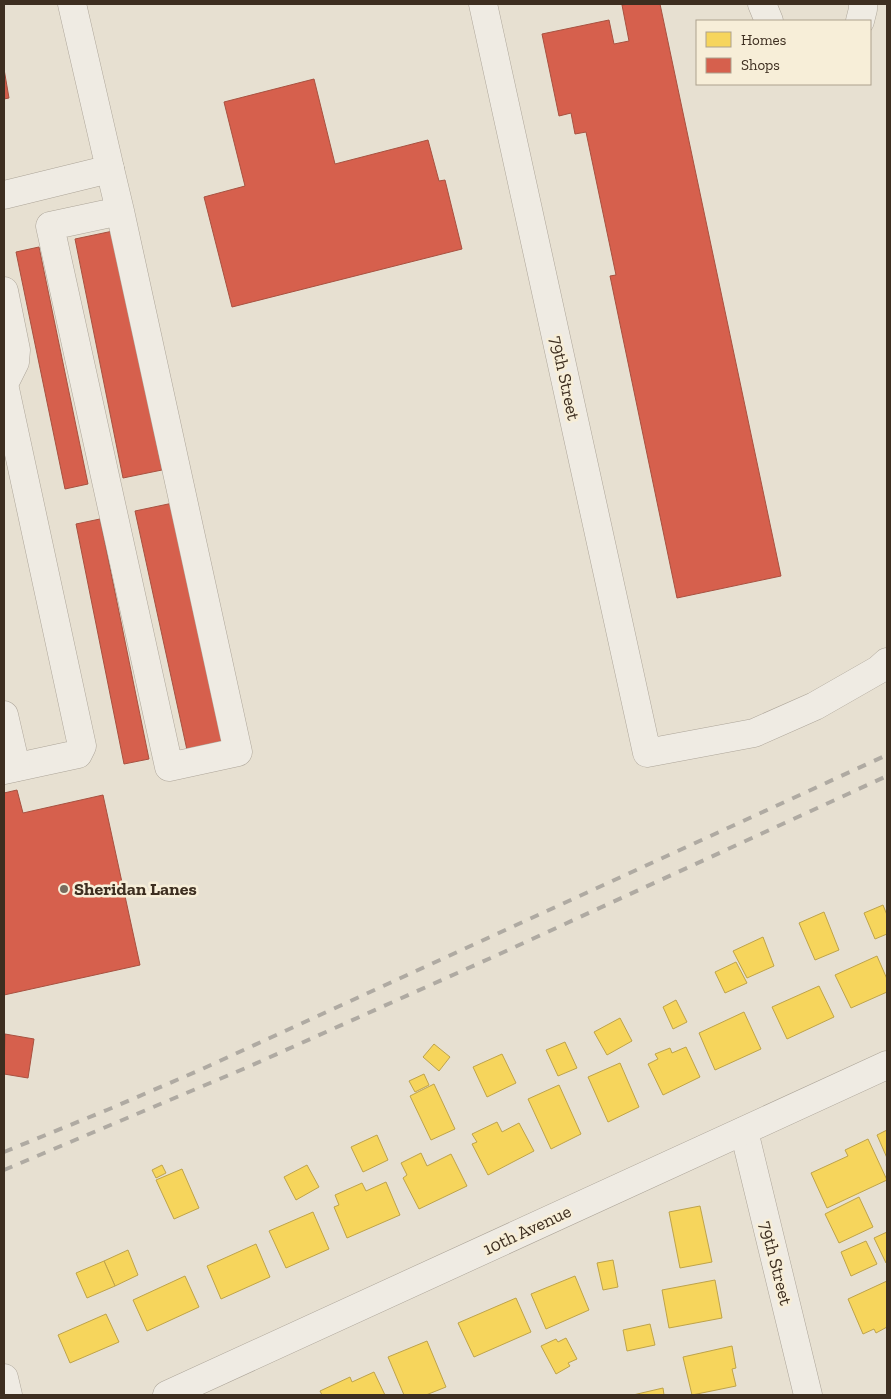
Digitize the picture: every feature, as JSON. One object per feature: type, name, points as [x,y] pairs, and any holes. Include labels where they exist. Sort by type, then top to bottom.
[{"type":"street","points":[[72,4],[120,211],[238,752],[169,767],[50,226],[120,211]]},
{"type":"street","name":"79th Street","points":[[483,4],[647,753],[754,733],[815,706],[878,670],[887,662]]},
{"type":"street","points":[[762,4],[768,20]]},
{"type":"street","points":[[860,20],[863,4]]},
{"type":"street","points":[[4,195],[110,169]]},
{"type":"street","points":[[4,291],[16,350],[15,362],[4,383],[82,746],[78,754],[10,768],[4,714]]},
{"type":"street","name":"10th Avenue","points":[[167,1395],[887,1065]]},
{"type":"street","name":"79th Street","points":[[744,1131],[808,1395]]},
{"type":"street","points":[[4,1378],[8,1395]]},
{"type":"building: Homes","points":[[883,905],[887,915],[887,934],[875,939],[864,913]]},
{"type":"building: Homes","points":[[824,912],[839,950],[815,960],[799,923]]},
{"type":"building: Homes","points":[[763,937],[774,966],[747,978],[733,951]]},
{"type":"building: Homes","points":[[877,956],[887,979],[887,992],[851,1008],[835,975]]},
{"type":"building: Homes","points":[[736,962],[747,983],[725,993],[715,972]]},
{"type":"building: Homes","points":[[819,986],[834,1017],[787,1039],[772,1007]]},
{"type":"building: Homes","points":[[676,1000],[687,1022],[673,1029],[663,1007]]},
{"type":"building: Homes","points":[[744,1012],[761,1049],[715,1070],[699,1033]]},
{"type":"building: Homes","points":[[620,1018],[632,1041],[607,1055],[594,1032]]},
{"type":"building: Homes","points":[[565,1042],[577,1068],[558,1076],[546,1050]]},
{"type":"building: Homes","points":[[434,1044],[450,1057],[439,1071],[423,1057]]},
{"type":"building: Homes","points":[[686,1047],[700,1077],[663,1095],[648,1064],[658,1059],[655,1054],[670,1048],[672,1053]]},
{"type":"building: Homes","points":[[502,1054],[516,1083],[487,1097],[473,1067]]},
{"type":"building: Homes","points":[[620,1063],[639,1107],[608,1122],[588,1077]]},
{"type":"building: Homes","points":[[424,1074],[429,1085],[415,1092],[409,1081]]},
{"type":"building: Homes","points":[[434,1084],[455,1129],[431,1140],[410,1096]]},
{"type":"building: Homes","points":[[559,1085],[581,1134],[551,1149],[528,1099]]},
{"type":"building: Homes","points":[[497,1122],[502,1132],[519,1123],[534,1151],[488,1175],[472,1144],[477,1142],[472,1134]]},
{"type":"building: Homes","points":[[887,1130],[887,1158],[877,1135]]},
{"type":"building: Homes","points":[[377,1135],[388,1160],[363,1172],[351,1147]]},
{"type":"building: Homes","points":[[868,1139],[887,1180],[827,1208],[811,1173],[848,1156],[845,1150]]},
{"type":"building: Homes","points":[[421,1153],[427,1166],[451,1154],[467,1186],[419,1209],[403,1178],[407,1175],[401,1163]]},
{"type":"building: Homes","points":[[162,1165],[166,1173],[156,1178],[152,1170]]},
{"type":"building: Homes","points":[[307,1165],[319,1187],[296,1200],[284,1177]]},
{"type":"building: Homes","points":[[182,1169],[199,1208],[174,1219],[156,1180]]},
{"type":"building: Homes","points":[[386,1182],[400,1215],[347,1238],[334,1207],[339,1205],[335,1195],[362,1183],[366,1191]]},
{"type":"building: Homes","points":[[859,1197],[873,1227],[839,1243],[825,1214]]},
{"type":"building: Homes","points":[[700,1206],[712,1262],[680,1268],[669,1212]]},
{"type":"building: Homes","points":[[313,1212],[329,1249],[286,1268],[269,1231]]},
{"type":"building: Homes","points":[[887,1232],[887,1263],[886,1263],[874,1238]]},
{"type":"building: Homes","points":[[866,1241],[877,1264],[851,1276],[841,1252]]},
{"type":"building: Homes","points":[[256,1244],[270,1277],[221,1299],[207,1266]]},
{"type":"building: Homes","points":[[128,1250],[138,1275],[115,1286],[104,1261]]},
{"type":"building: Homes","points":[[613,1260],[618,1287],[603,1290],[597,1263]]},
{"type":"building: Homes","points":[[104,1261],[115,1286],[87,1298],[76,1273]]},
{"type":"building: Homes","points":[[185,1276],[199,1307],[147,1331],[133,1300]]},
{"type":"building: Homes","points":[[575,1276],[589,1310],[546,1329],[531,1294]]},
{"type":"building: Homes","points":[[715,1280],[722,1318],[669,1328],[662,1290]]},
{"type":"building: Homes","points":[[887,1281],[887,1327],[876,1333],[874,1329],[863,1334],[848,1299]]},
{"type":"building: Homes","points":[[516,1298],[531,1332],[474,1357],[458,1323]]},
{"type":"building: Homes","points":[[106,1314],[119,1342],[70,1363],[58,1335]]},
{"type":"building: Homes","points":[[650,1324],[655,1345],[627,1351],[623,1330]]},
{"type":"building: Homes","points":[[566,1338],[577,1359],[568,1363],[570,1366],[556,1374],[541,1346],[556,1339],[558,1342]]},
{"type":"building: Homes","points":[[427,1341],[446,1387],[426,1395],[404,1395],[388,1357]]},
{"type":"building: Homes","points":[[732,1346],[736,1368],[732,1369],[736,1386],[692,1395],[683,1357]]},
{"type":"building: Homes","points":[[374,1372],[385,1395],[322,1395],[320,1391],[350,1377],[352,1382]]},
{"type":"building: Homes","points":[[663,1388],[664,1395],[633,1395]]},
{"type":"building: Shops","points":[[660,4],[781,576],[677,598],[610,276],[616,275],[586,132],[575,134],[571,113],[559,116],[542,34],[609,20],[614,44],[629,41],[622,5]]},
{"type":"building: Shops","points":[[4,69],[9,98],[4,99]]},
{"type":"building: Shops","points":[[314,79],[335,164],[428,140],[439,181],[445,180],[462,249],[232,307],[204,197],[245,186],[224,102]]},
{"type":"building: Shops","points":[[113,231],[162,470],[123,478],[75,239]]},
{"type":"building: Shops","points":[[39,247],[88,484],[65,489],[16,252]]},
{"type":"building: Shops","points":[[173,503],[226,742],[187,750],[135,511]]},
{"type":"building: Shops","points":[[100,519],[149,759],[124,764],[76,524]]},
{"type":"building: Shops","name":"Sheridan Lanes","points":[[17,790],[23,813],[103,795],[140,965],[4,995],[4,793]]},
{"type":"building: Shops","points":[[5,1034],[34,1039],[28,1078],[4,1074]]},
{"type":"railway","points":[[4,1152],[200,1070],[887,755]]},
{"type":"railway","points":[[4,1170],[248,1067],[887,776]]},
{"type":"place","name":"Sheridan Lanes","points":[[64,889]]}]
